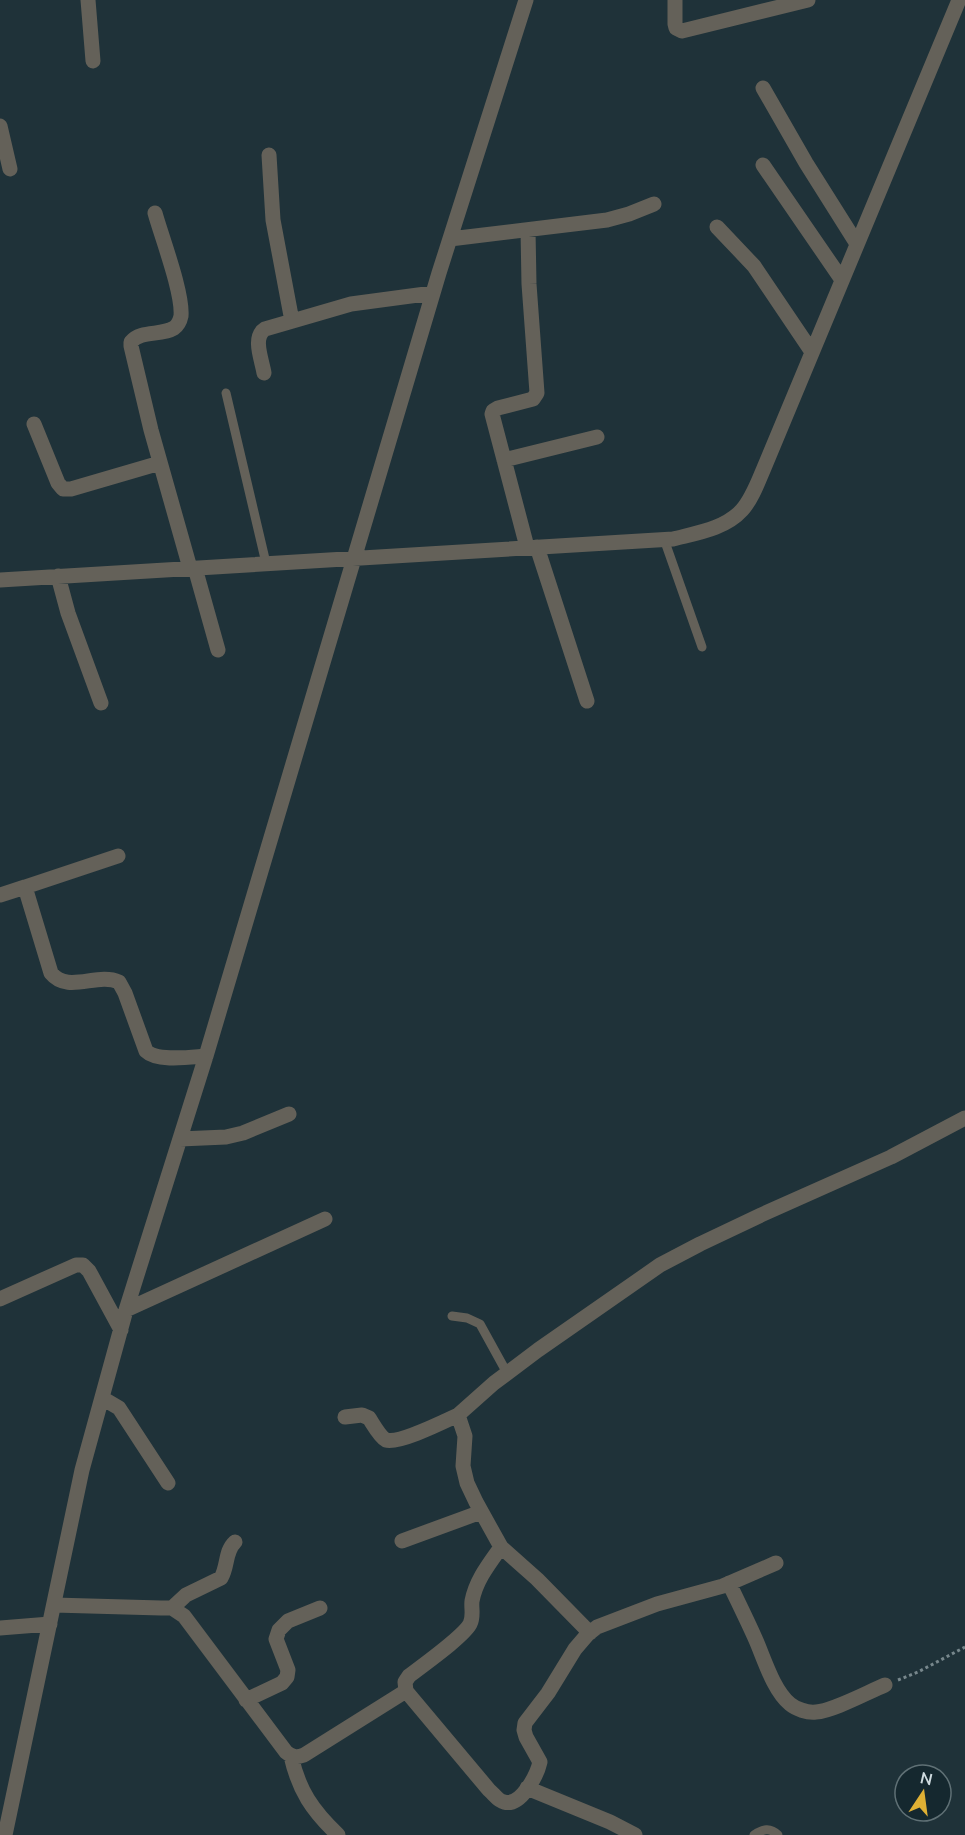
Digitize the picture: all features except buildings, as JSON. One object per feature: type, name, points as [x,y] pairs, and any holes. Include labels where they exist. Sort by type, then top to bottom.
[{"type":"street","points":[[88,0],[93,62]]},
{"type":"street","points":[[5,1835],[82,1470],[126,1310],[206,1056],[433,293],[526,0]]},
{"type":"street","points":[[675,0],[675,24],[676,28],[682,31],[776,4],[808,0]]},
{"type":"street","points":[[0,580],[59,583],[195,573],[267,563],[536,552],[666,544],[673,539],[708,530],[729,521],[743,510],[764,468],[959,0]]},
{"type":"street","points":[[763,88],[806,163],[857,244]]},
{"type":"street","points":[[0,126],[10,170]]},
{"type":"street","points":[[269,155],[273,220],[292,321]]},
{"type":"street","points":[[763,165],[842,280]]},
{"type":"street","points":[[450,239],[607,220],[654,204]]},
{"type":"street","points":[[155,213],[177,289],[181,318],[176,327],[137,337],[130,346],[160,463],[218,650]]},
{"type":"street","points":[[717,227],[754,266],[812,352]]},
{"type":"street","points":[[528,230],[529,284],[537,393],[533,399],[493,411],[504,460],[587,701]]},
{"type":"street","points":[[264,373],[258,344],[259,334],[265,329],[351,304],[433,293]]},
{"type":"street","points":[[34,424],[58,483],[63,489],[71,489],[160,463]]},
{"type":"street","points":[[504,460],[597,437]]},
{"type":"street","points":[[59,583],[101,703]]},
{"type":"street","points":[[0,895],[118,856]]},
{"type":"street","points":[[25,887],[51,973],[57,979],[70,982],[115,980],[122,985],[146,1051],[150,1055],[164,1058],[206,1056]]},
{"type":"street","points":[[180,1139],[226,1137],[243,1133],[290,1114]]},
{"type":"street","points":[[345,1418],[366,1416],[383,1438],[390,1441],[418,1433],[458,1415],[538,1350],[670,1260],[761,1215],[891,1157],[965,1118]]},
{"type":"street","points":[[126,1310],[325,1219]]},
{"type":"street","points":[[0,1299],[76,1265],[83,1265],[89,1270],[121,1329]]},
{"type":"street","points":[[102,1398],[119,1408],[168,1483]]},
{"type":"street","points":[[458,1415],[465,1436],[463,1466],[467,1483],[501,1547],[537,1579],[590,1633]]},
{"type":"street","points":[[402,1540],[482,1512]]},
{"type":"street","points":[[172,1608],[186,1595],[221,1578],[229,1551],[236,1542]]},
{"type":"street","points":[[501,1547],[477,1584],[470,1624],[405,1682],[406,1691],[473,1773],[500,1801],[506,1803],[520,1797],[538,1771],[540,1762],[526,1737],[525,1723],[548,1693],[575,1649],[590,1633],[597,1628],[657,1604],[729,1583],[776,1563]]},
{"type":"street","points":[[729,1583],[773,1681],[790,1704],[803,1711],[816,1713],[885,1685]]},
{"type":"street","points":[[54,1605],[172,1608],[184,1616],[291,1756],[304,1755],[406,1691]]},
{"type":"street","points":[[246,1700],[282,1683],[287,1677],[288,1670],[276,1639],[279,1630],[288,1622],[320,1608]]},
{"type":"street","points":[[0,1628],[50,1624]]},
{"type":"street","points":[[291,1756],[301,1789],[326,1823],[338,1835]]},
{"type":"street","points":[[527,1788],[610,1822],[635,1835]]},
{"type":"lane","points":[[226,393],[267,563]]},
{"type":"lane","points":[[666,544],[702,647]]},
{"type":"lane","points":[[452,1316],[467,1318],[480,1324],[507,1373]]},
{"type":"lane","points":[[754,1835],[765,1829],[774,1831],[778,1835]]},
{"type":"path","points":[[885,1685],[918,1672],[965,1647]]}]
